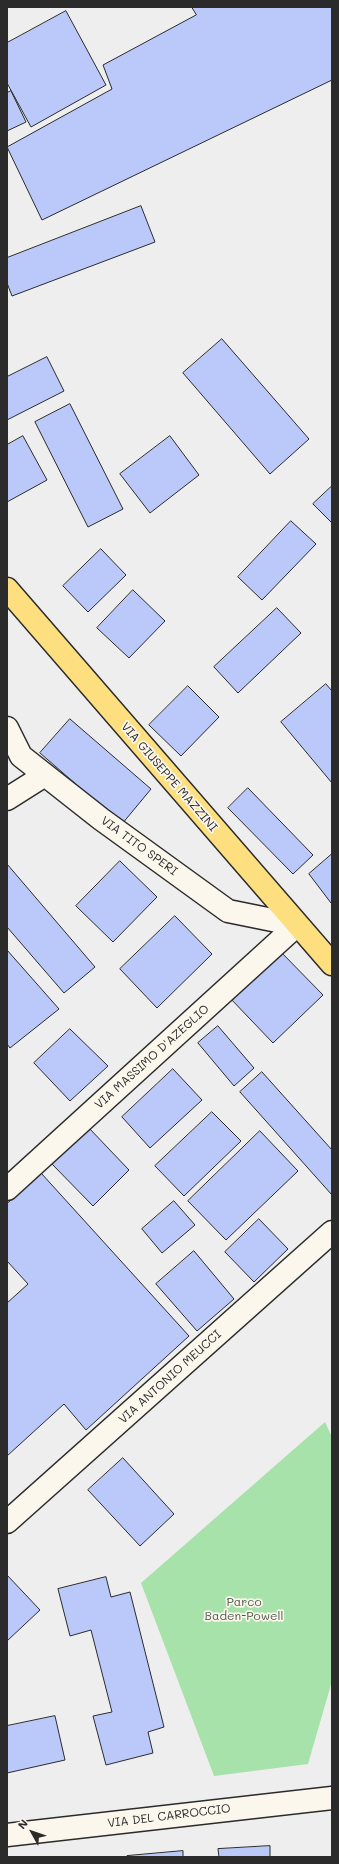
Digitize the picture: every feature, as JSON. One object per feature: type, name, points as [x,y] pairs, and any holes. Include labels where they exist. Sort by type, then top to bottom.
[{"type":"main road","name":"VIA GIUSEPPE MAZZINI","points":[[7,588],[332,964]]},
{"type":"street","name":"VIA TITO SPERI","points":[[7,728],[21,756],[101,819],[228,911],[297,925]]},
{"type":"street","points":[[7,799],[45,775]]},
{"type":"street","name":"VIA MASSIMO D'AZEGLIO","points":[[7,1189],[297,925]]},
{"type":"street","name":"VIA ANTONIO MEUCCI","points":[[7,1522],[332,1232]]},
{"type":"street","name":"VIA DEL CARROCCIO","points":[[7,1835],[332,1798]]},
{"type":"green space","name":"Parco Baden-Powell","points":[[325,1422],[332,1437],[332,1681],[308,1764],[214,1776],[141,1583]]},
{"type":"building","points":[[192,7],[332,7],[332,80],[42,220],[7,147],[112,89],[103,65],[196,15]]},
{"type":"building","points":[[66,11],[106,85],[31,127],[7,83],[7,43]]},
{"type":"building","points":[[11,91],[26,122],[7,131],[7,93]]},
{"type":"building","points":[[141,206],[155,242],[12,296],[7,283],[7,258]]},
{"type":"building","points":[[222,339],[309,439],[270,474],[183,373]]},
{"type":"building","points":[[47,357],[64,391],[7,420],[7,377]]},
{"type":"building","points":[[70,404],[123,509],[88,527],[35,422]]},
{"type":"building","points":[[23,436],[47,480],[7,502],[7,445]]},
{"type":"building","points":[[170,436],[199,475],[150,513],[120,474]]},
{"type":"building","points":[[332,486],[332,523],[313,504]]},
{"type":"building","points":[[291,521],[316,544],[262,600],[238,577]]},
{"type":"building","points":[[101,549],[126,575],[88,612],[63,586]]},
{"type":"building","points":[[133,590],[165,621],[129,658],[97,628]]},
{"type":"building","points":[[277,608],[301,633],[238,693],[214,667]]},
{"type":"building","points":[[326,684],[332,691],[332,783],[281,722]]},
{"type":"building","points":[[188,686],[219,717],[181,756],[149,725]]},
{"type":"building","points":[[70,719],[151,789],[122,824],[40,753]]},
{"type":"building","points":[[248,788],[313,855],[293,874],[228,808]]},
{"type":"building","points":[[332,854],[332,903],[331,903],[309,874]]},
{"type":"building","points":[[120,861],[157,897],[113,942],[76,906]]},
{"type":"building","points":[[7,864],[95,967],[64,993],[7,927]]},
{"type":"building","points":[[175,916],[212,954],[157,1008],[120,969]]},
{"type":"building","points":[[7,950],[59,1009],[10,1048],[7,1044]]},
{"type":"building","points":[[279,950],[323,995],[273,1043],[229,997]]},
{"type":"building","points":[[218,1026],[254,1068],[234,1086],[198,1043]]},
{"type":"building","points":[[70,1029],[108,1066],[70,1101],[34,1063]]},
{"type":"building","points":[[173,1069],[202,1100],[150,1148],[122,1117]]},
{"type":"building","points":[[262,1072],[332,1150],[332,1195],[240,1092]]},
{"type":"building","points":[[212,1112],[241,1141],[184,1196],[155,1166]]},
{"type":"building","points":[[88,1127],[129,1170],[93,1206],[51,1163]]},
{"type":"building","points":[[260,1131],[298,1171],[226,1240],[188,1201]]},
{"type":"building","points":[[41,1173],[189,1336],[86,1430],[64,1404],[7,1456],[7,1303],[28,1284],[7,1261],[7,1204]]},
{"type":"building","points":[[174,1201],[195,1225],[162,1253],[142,1229]]},
{"type":"building","points":[[259,1219],[288,1249],[254,1282],[225,1252]]},
{"type":"building","points":[[194,1251],[234,1299],[197,1331],[156,1284]]},
{"type":"building","points":[[123,1458],[174,1514],[140,1546],[88,1490]]},
{"type":"building","points":[[7,1575],[40,1610],[7,1641]]},
{"type":"building","points":[[106,1577],[111,1597],[130,1592],[164,1727],[148,1732],[153,1753],[106,1765],[93,1716],[112,1712],[91,1630],[70,1636],[58,1589]]},
{"type":"building","points":[[55,1716],[65,1760],[7,1773],[7,1726]]},
{"type":"building","points":[[270,1846],[270,1857],[219,1857],[218,1849]]},
{"type":"building","points":[[183,1851],[183,1857],[127,1857],[127,1856]]}]
